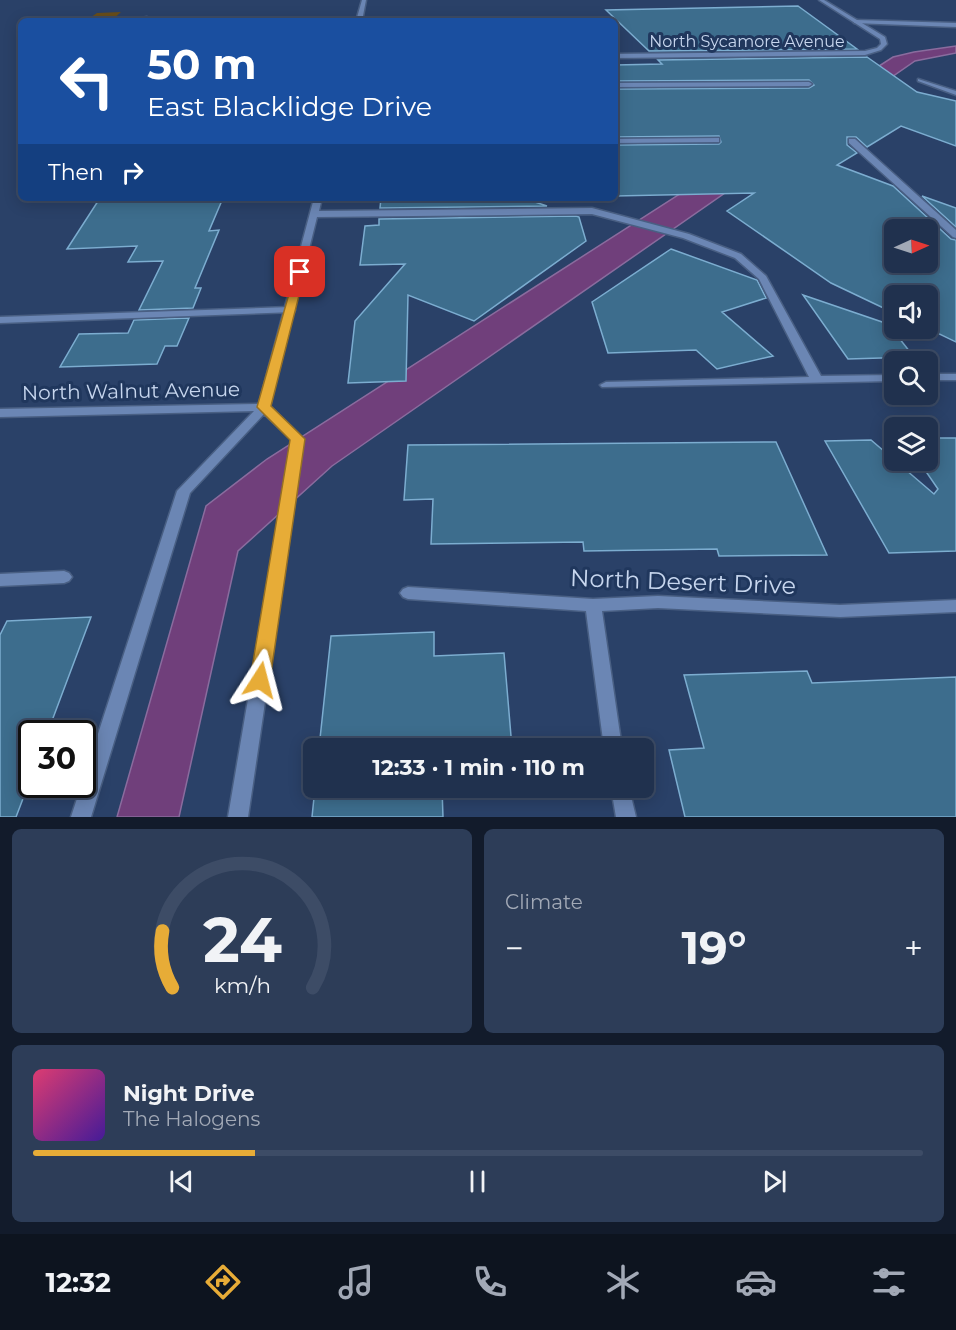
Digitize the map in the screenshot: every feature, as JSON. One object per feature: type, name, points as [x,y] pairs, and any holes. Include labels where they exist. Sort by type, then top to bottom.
[{"type":"street","points":[[360,18],[364,0]]},
{"type":"street","points":[[822,0],[856,22],[956,25]]},
{"type":"street","name":"North Sycamore Avenue","points":[[618,56],[865,53],[879,49],[884,44],[883,38],[856,22]]},
{"type":"street","points":[[920,80],[956,93]]},
{"type":"street","points":[[618,85],[809,84]]},
{"type":"street","points":[[618,141],[716,140]]},
{"type":"street","points":[[852,141],[956,235]]},
{"type":"street","points":[[81,817],[184,490],[264,407],[317,201]]},
{"type":"street","points":[[315,214],[592,211],[622,217],[686,236],[738,256],[763,278],[817,380]]},
{"type":"street","points":[[0,320],[290,310]]},
{"type":"street","points":[[938,377],[956,377]]},
{"type":"street","points":[[606,386],[884,378]]},
{"type":"street","points":[[238,817],[298,439],[264,407]]},
{"type":"street","name":"North Walnut Avenue","points":[[0,413],[264,407]]},
{"type":"street","points":[[0,580],[64,578]]},
{"type":"street","name":"North Desert Drive","points":[[408,593],[593,604],[658,603],[840,611],[956,606]]},
{"type":"street","points":[[593,604],[612,738]]},
{"type":"street","points":[[622,798],[626,817]]},
{"type":"shaded area","points":[[121,12],[114,18],[90,18],[97,13]]},
{"type":"shaded area","points":[[91,16],[89,18],[61,18],[62,17]]},
{"type":"shaded area","points":[[956,46],[956,53],[915,61],[332,466],[238,551],[179,817],[117,817],[206,506],[267,459],[893,57]]},
{"type":"building","points":[[798,6],[857,49],[649,51],[618,21],[618,18],[614,18],[606,10]]},
{"type":"building","points":[[867,57],[917,92],[956,101],[956,146],[901,126],[867,147],[856,137],[847,137],[847,145],[857,153],[837,165],[893,186],[929,219],[884,219],[884,273],[938,273],[938,227],[951,239],[956,240],[956,342],[938,333],[938,285],[884,285],[884,308],[831,283],[727,211],[754,193],[618,196],[618,145],[719,144],[721,142],[719,136],[618,137],[618,89],[809,88],[814,85],[809,80],[618,81],[618,65],[662,64],[658,60]]},
{"type":"building","points":[[922,196],[956,208],[956,227]]},
{"type":"building","points":[[98,201],[222,201],[209,231],[219,230],[195,288],[201,288],[193,308],[139,310],[163,261],[128,262],[137,246],[67,249]]},
{"type":"building","points":[[381,201],[532,201],[547,206],[380,208]]},
{"type":"building","points":[[579,217],[586,241],[474,321],[408,295],[406,381],[348,383],[355,321],[405,264],[360,265],[365,226],[379,225],[379,219]]},
{"type":"building","points":[[671,249],[757,280],[766,298],[722,312],[773,356],[717,369],[696,350],[608,353],[592,302]]},
{"type":"building","points":[[803,295],[884,323],[884,339],[900,339],[909,351],[884,351],[884,358],[848,359]]},
{"type":"building","points":[[189,318],[177,346],[165,346],[157,364],[60,367],[79,334],[128,333],[134,320]]},
{"type":"building","points":[[938,438],[956,438],[956,551],[889,553],[825,441],[871,440],[884,451],[884,471],[907,471],[934,494],[938,489],[926,471],[938,471]]},
{"type":"building","points":[[776,442],[827,555],[719,556],[717,549],[584,551],[583,542],[431,544],[433,499],[404,500],[408,445]]},
{"type":"building","points":[[91,617],[52,720],[18,720],[18,798],[23,798],[16,817],[0,817],[0,635],[7,621]]},
{"type":"building","points":[[434,632],[434,656],[504,653],[511,738],[320,738],[331,636]]},
{"type":"building","points":[[807,671],[812,683],[956,677],[956,817],[685,817],[669,750],[704,748],[684,675]]},
{"type":"building","points":[[314,798],[442,798],[443,817],[312,817]]},
{"type":"route","points":[[260,680],[298,439],[264,407],[300,272]]}]
